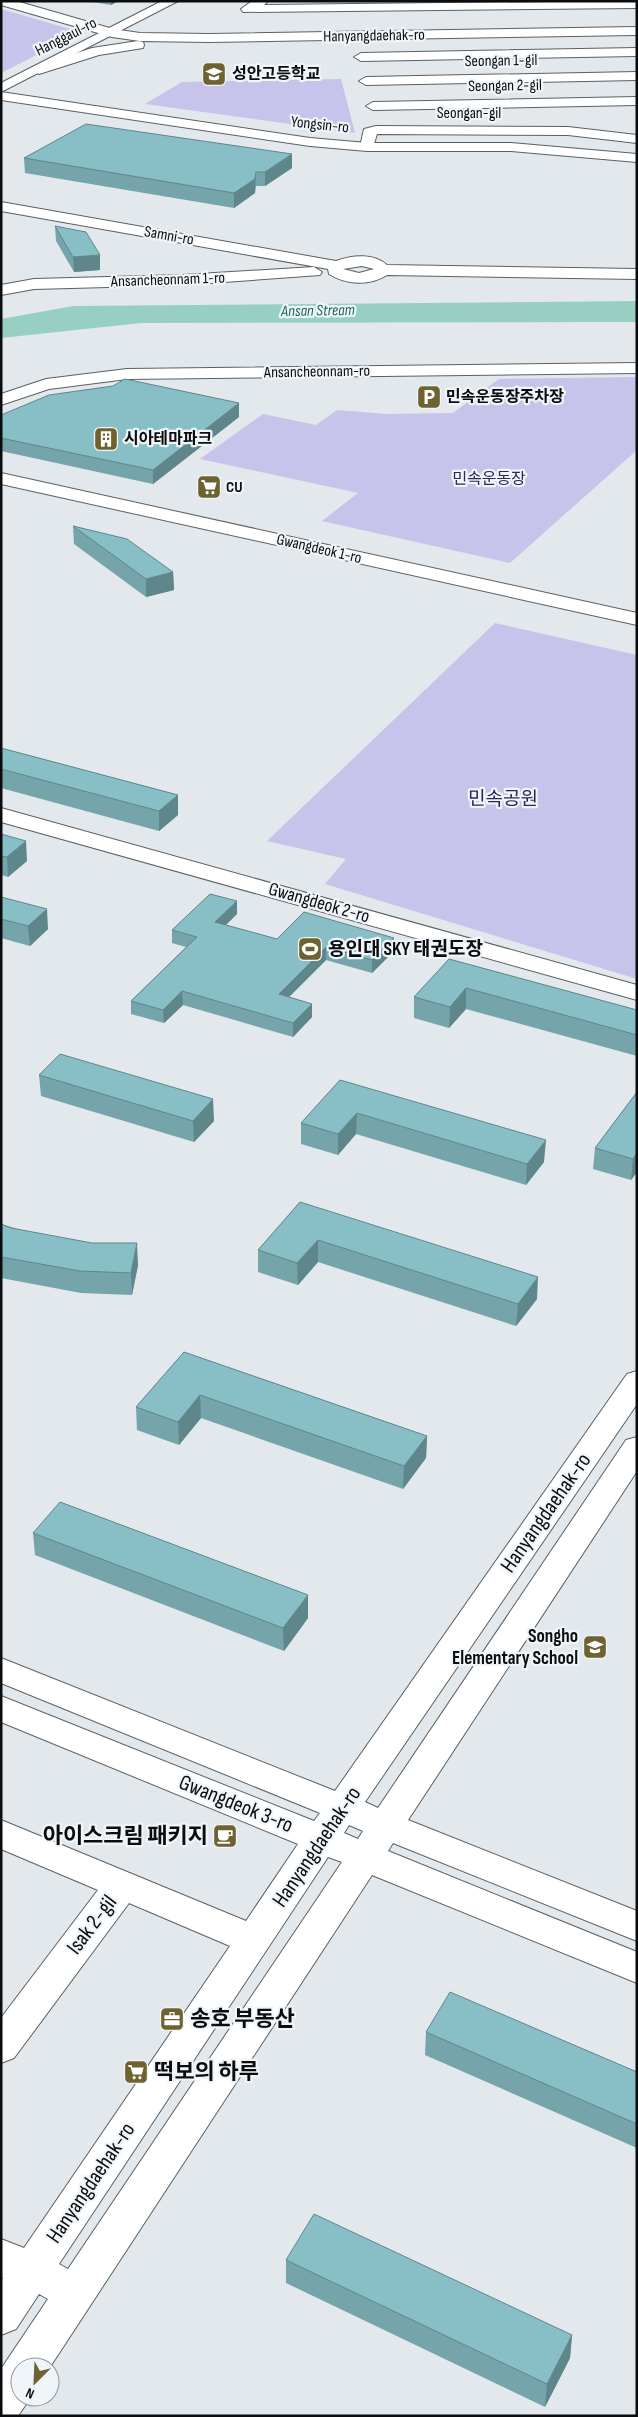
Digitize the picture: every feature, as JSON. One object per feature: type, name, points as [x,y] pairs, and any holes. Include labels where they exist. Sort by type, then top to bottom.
[{"type":"street","name":"Hanyangdaehak-ro","points":[[2,1],[112,33],[140,37],[358,36],[439,17],[637,32]]},
{"type":"street","name":"Hanggaul-ro","points":[[1,88],[172,1]]},
{"type":"street","points":[[262,1],[248,9],[439,17],[637,4]]},
{"type":"street","points":[[358,36],[366,81],[373,106],[376,130],[369,132],[367,147]]},
{"type":"street","points":[[38,70],[97,51],[209,38]]},
{"type":"street","points":[[362,57],[637,52]]},
{"type":"street","points":[[572,54],[606,131],[637,127]]},
{"type":"street","name":"Seongan 1-gil","points":[[366,81],[637,76]]},
{"type":"street","name":"Yongsin-ro","points":[[1,96],[310,142],[367,147],[511,147],[637,158]]},
{"type":"street","name":"Seongan 2-gil","points":[[373,106],[637,101]]},
{"type":"street","points":[[1,105],[306,150],[366,154],[524,154],[637,166]]},
{"type":"street","points":[[1,109],[25,109]]},
{"type":"street","name":"Seongan-gil","points":[[376,130],[606,131],[637,139]]},
{"type":"street","name":"Samni-ro","points":[[1,206],[336,269]]},
{"type":"street","points":[[336,269],[348,262],[362,261],[376,263],[383,270],[637,274]]},
{"type":"street","name":"Ansancheonnam 1-ro","points":[[1,290],[34,284],[182,280],[336,269]]},
{"type":"street","name":"Ansancheonnam-ro","points":[[1,400],[46,384],[127,374],[637,368]]},
{"type":"street","name":"Gwangdeok 1-ro","points":[[1,461],[637,601]]},
{"type":"street","name":"Gwangdeok 1-ro","points":[[1,478],[637,619]]},
{"type":"street","name":"Gwangdeok 2-ro","points":[[1,815],[637,993]]},
{"type":"street","name":"Hanyangdaehak-ro","points":[[1,2316],[16,2265],[254,1940],[342,1808],[637,1381]]},
{"type":"street","name":"Hanyangdaehak-ro","points":[[33,2357],[637,1447]]},
{"type":"street","name":"Gwangdeok 3-ro","points":[[1,1670],[637,1926]]},
{"type":"street","name":"Gwangdeok 3-ro","points":[[1,1708],[637,1968]]},
{"type":"street","name":"Isak 2-gil","points":[[1,1834],[122,1885],[1,2047]]},
{"type":"street","points":[[122,1885],[254,1940]]},
{"type":"street","points":[[16,2265],[76,2292]]},
{"type":"street","points":[[1,2405],[10,2392]]},
{"type":"green space","points":[[1,9],[77,31],[80,33],[1,73]]},
{"type":"green space","points":[[341,79],[355,133],[145,104],[182,82]]},
{"type":"green space","name":"민속운동장","points":[[637,377],[637,450],[510,563],[322,521],[358,493],[200,459],[263,414],[316,425],[337,410],[386,414],[453,413],[499,379]]},
{"type":"green space","name":"민속공원","points":[[495,623],[637,655],[637,979],[325,884],[346,859],[267,841]]},
{"type":"water","name":"Ansan Stream","points":[[637,301],[637,322],[141,323],[1,338],[1,319],[73,306]]},
{"type":"building","points":[[86,124],[292,154],[265,172],[256,172],[255,179],[234,193],[24,158]]},
{"type":"building","points":[[55,226],[86,232],[100,255],[73,257]]},
{"type":"building","name":"시아테마파크","points":[[125,379],[239,403],[153,470],[1,438],[1,415],[49,395],[113,386]]},
{"type":"building","points":[[73,526],[127,539],[173,572],[146,579]]},
{"type":"building","points":[[1,748],[178,795],[159,811],[1,769]]},
{"type":"building","points":[[1,834],[26,841],[7,857],[1,856]]},
{"type":"building","points":[[210,894],[237,901],[215,922],[277,939],[304,912],[394,938],[372,960],[326,947],[279,994],[312,1004],[293,1023],[182,991],[163,1010],[131,1001],[197,937],[172,930]]},
{"type":"building","points":[[1,897],[47,909],[28,926],[1,919]]},
{"type":"building","points":[[449,959],[637,1010],[637,1035],[466,988],[450,1007],[414,997]]},
{"type":"building","points":[[60,1054],[213,1099],[193,1121],[39,1075]]},
{"type":"building","points":[[340,1080],[546,1140],[527,1164],[357,1113],[338,1134],[301,1123]]},
{"type":"building","points":[[637,1092],[637,1153],[633,1159],[595,1148]]},
{"type":"building","points":[[300,1202],[538,1277],[518,1304],[318,1240],[297,1263],[258,1250]]},
{"type":"building","points":[[1,1224],[11,1228],[92,1243],[137,1243],[131,1273],[80,1271],[1,1257]]},
{"type":"building","points":[[184,1352],[427,1436],[404,1466],[200,1395],[178,1422],[136,1407]]},
{"type":"building","points":[[60,1502],[308,1595],[283,1628],[33,1533]]},
{"type":"building","points":[[450,1992],[637,2072],[637,2124],[426,2032]]},
{"type":"building","points":[[314,2214],[572,2335],[547,2384],[286,2260]]},
{"type":"place","name":"성안고등학교","points":[[214,74]]},
{"type":"place","name":"민속운동장주차장","points":[[429,397]]},
{"type":"place","name":"시아테마파크","points":[[106,439]]},
{"type":"place","name":"CU","points":[[209,487]]},
{"type":"place","name":"용인대 SKY 태권도장","points":[[310,949]]},
{"type":"place","name":"Songho Elementary School","points":[[595,1647]]},
{"type":"place","name":"아이스크림 패키지","points":[[225,1836]]},
{"type":"place","name":"송호 부동산","points":[[172,2019]]},
{"type":"place","name":"떡보의 하루","points":[[136,2072]]}]
